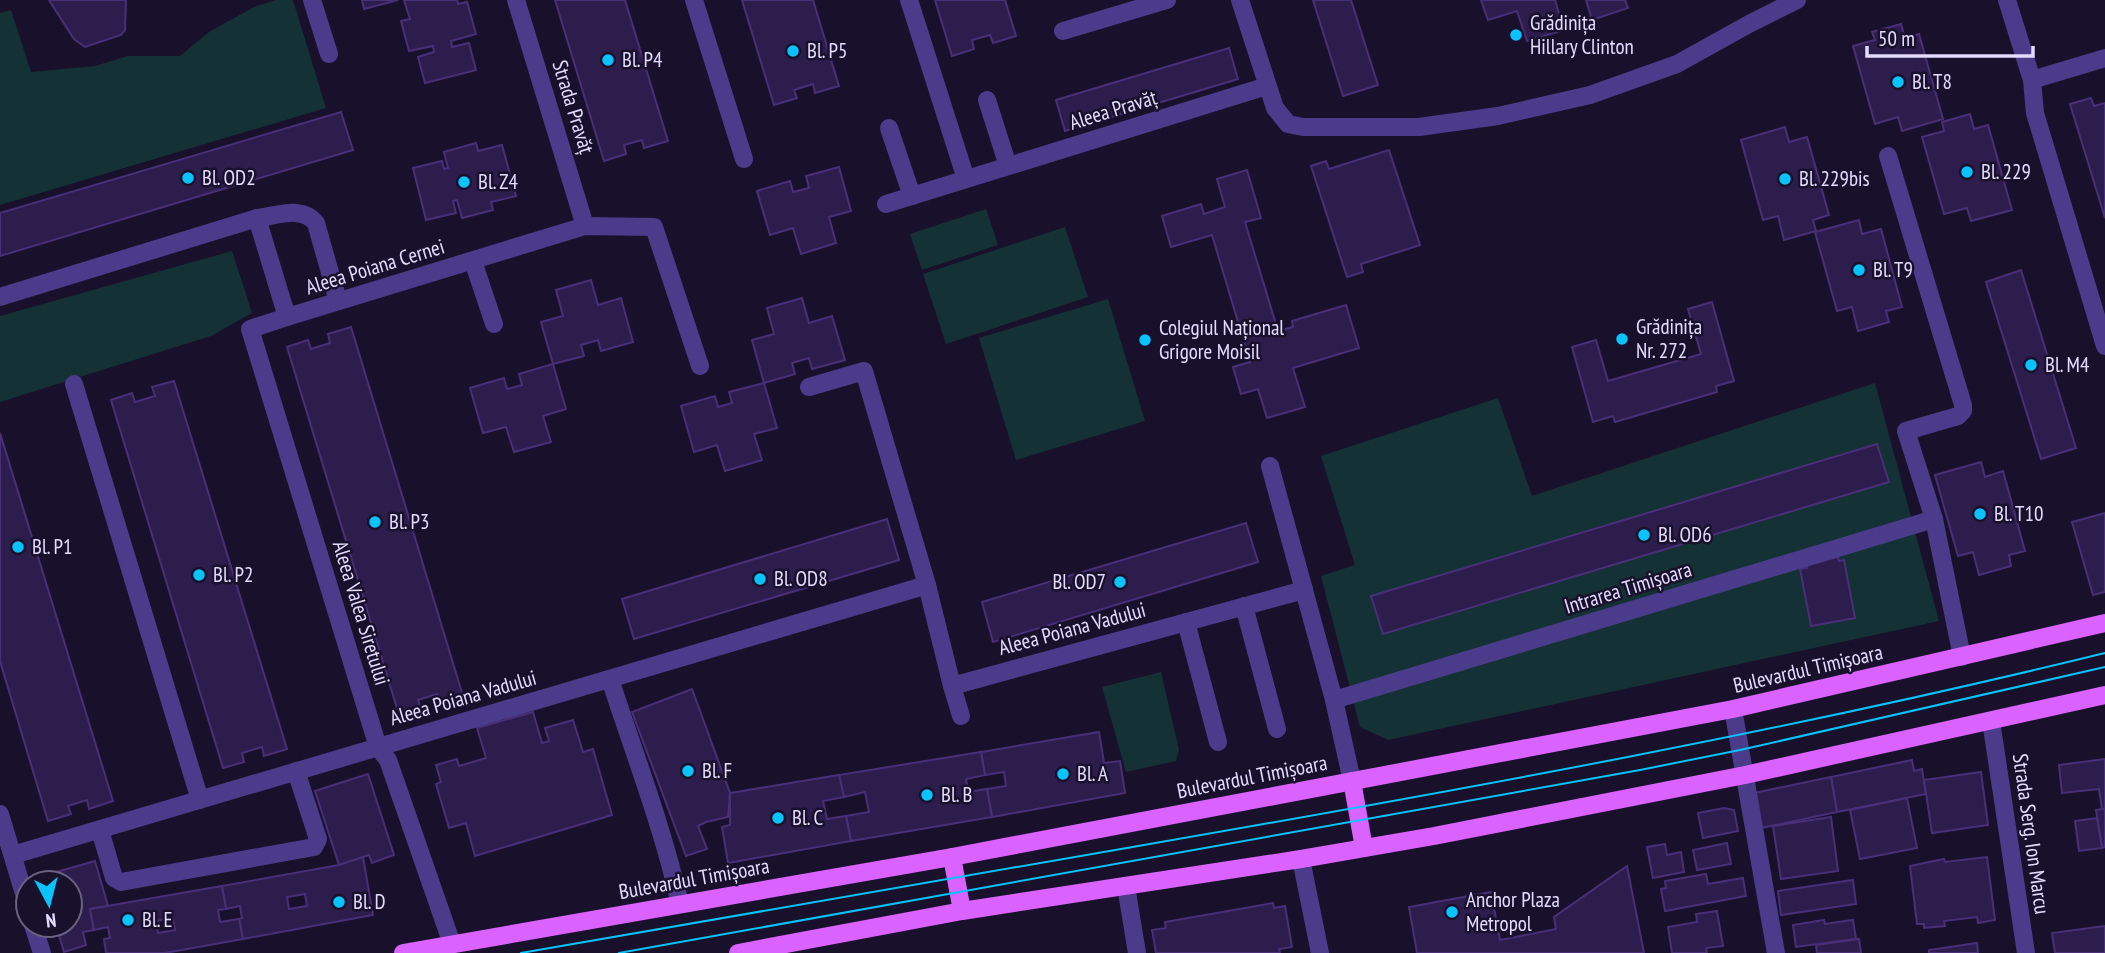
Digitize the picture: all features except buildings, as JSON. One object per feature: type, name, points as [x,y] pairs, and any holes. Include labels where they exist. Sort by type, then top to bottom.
[{"type":"main road","name":"Bulevardul Timișoara","points":[[402,953],[952,857],[1733,709],[2105,623]]},
{"type":"main road","points":[[738,953],[961,911],[1364,848],[1745,775],[2105,695]]},
{"type":"main road","points":[[1352,781],[1364,848]]},
{"type":"main road","points":[[952,857],[961,911]]},
{"type":"street","points":[[312,0],[329,54]]},
{"type":"street","name":"Strada Pravăț","points":[[516,0],[585,226]]},
{"type":"street","points":[[694,0],[744,159]]},
{"type":"street","points":[[909,0],[966,179]]},
{"type":"street","points":[[1063,31],[1167,0]]},
{"type":"street","points":[[1241,0],[1275,108],[1288,124],[1303,127],[1401,128],[1498,116],[1590,95],[1677,64],[1797,0]]},
{"type":"street","points":[[2007,0],[2032,80],[2035,113],[2105,346]]},
{"type":"street","points":[[2032,80],[2105,58]]},
{"type":"street","name":"Aleea Pravăț","points":[[886,204],[1268,86]]},
{"type":"street","points":[[987,100],[1008,166]]},
{"type":"street","points":[[889,128],[912,195]]},
{"type":"street","points":[[1888,156],[1963,405],[1963,411],[1958,416],[1906,431],[1934,519],[1962,657]]},
{"type":"street","points":[[0,297],[257,218],[302,212],[311,216],[316,223],[338,301]]},
{"type":"street","name":"Aleea Poiana Cernei","points":[[257,218],[288,317],[585,226],[654,227],[700,366]]},
{"type":"street","points":[[474,261],[494,324]]},
{"type":"street","name":"Aleea Valea Siretului","points":[[288,317],[250,329],[379,747],[387,760],[452,944]]},
{"type":"street","points":[[809,387],[864,371],[927,585],[961,716]]},
{"type":"street","points":[[74,384],[200,800]]},
{"type":"street","points":[[1270,466],[1334,700],[1352,781]]},
{"type":"street","name":"Intrarea Timișoara","points":[[1334,700],[1934,519]]},
{"type":"street","name":"Aleea Poiana Vadului","points":[[13,855],[927,585]]},
{"type":"street","name":"Aleea Poiana Vadului","points":[[952,685],[1304,590]]},
{"type":"street","points":[[1244,606],[1277,729]]},
{"type":"street","points":[[1186,622],[1218,742]]},
{"type":"street","points":[[610,679],[659,827],[680,904]]},
{"type":"street","points":[[1733,709],[1776,953]]},
{"type":"street","name":"Strada Serg. Ion Marcu","points":[[1991,721],[2026,953]]},
{"type":"street","points":[[100,830],[114,878],[121,882],[314,847],[318,839],[296,771]]},
{"type":"street","points":[[0,814],[17,869]]},
{"type":"street","points":[[1301,859],[1320,953]]},
{"type":"street","points":[[1126,886],[1137,953]]},
{"type":"green space","points":[[276,0],[293,0],[326,108],[0,205],[0,13],[11,10],[31,72],[95,66],[128,56],[180,56],[209,32],[254,7]]},
{"type":"green space","points":[[986,209],[998,245],[922,270],[910,234]]},
{"type":"green space","points":[[1065,227],[1088,297],[946,344],[923,274]]},
{"type":"green space","points":[[232,251],[252,313],[211,336],[0,402],[0,316]]},
{"type":"green space","points":[[1108,299],[1145,421],[1016,460],[979,338]]},
{"type":"green space","points":[[1875,383],[1939,621],[1388,740],[1360,727],[1321,576],[1355,565],[1321,456],[1498,398],[1532,496]]},
{"type":"green space","points":[[1161,672],[1179,750],[1176,761],[1126,772],[1102,687]]},
{"type":"tram line","points":[[521,953],[1506,780],[1866,708],[2105,653]]},
{"type":"tram line","points":[[619,953],[1640,770],[2105,667]]},
{"type":"place","name":"Grădinița Hillary Clinton","points":[[1516,35]]},
{"type":"place","name":"Bl. P5","points":[[793,51]]},
{"type":"place","name":"Bl. P4","points":[[608,60]]},
{"type":"place","name":"Bl. T8","points":[[1898,82]]},
{"type":"place","name":"Bl. 229","points":[[1967,172]]},
{"type":"place","name":"Bl. OD2","points":[[188,178]]},
{"type":"place","name":"Bl. 229bis","points":[[1785,179]]},
{"type":"place","name":"Bl. Z4","points":[[464,182]]},
{"type":"place","name":"Bl. T9","points":[[1859,270]]},
{"type":"place","name":"Grădinița Nr. 272","points":[[1622,339]]},
{"type":"place","name":"Colegiul Național Grigore Moisil","points":[[1145,340]]},
{"type":"place","name":"Bl. M4","points":[[2031,365]]},
{"type":"place","name":"Bl. T10","points":[[1980,514]]},
{"type":"place","name":"Bl. P3","points":[[375,522]]},
{"type":"place","name":"Bl. OD6","points":[[1644,535]]},
{"type":"place","name":"Bl. P1","points":[[18,547]]},
{"type":"place","name":"Bl. P2","points":[[199,575]]},
{"type":"place","name":"Bl. OD8","points":[[760,579]]},
{"type":"place","name":"Bl. OD7","points":[[1120,582]]},
{"type":"place","name":"Bl. F","points":[[688,771]]},
{"type":"place","name":"Bl. A","points":[[1063,774]]},
{"type":"place","name":"Bl. B","points":[[927,795]]},
{"type":"place","name":"Bl. C","points":[[778,818]]},
{"type":"place","name":"Bl. D","points":[[339,902]]},
{"type":"place","name":"Anchor Plaza Metropol","points":[[1452,912]]},
{"type":"place","name":"Bl. E","points":[[128,920]]}]
